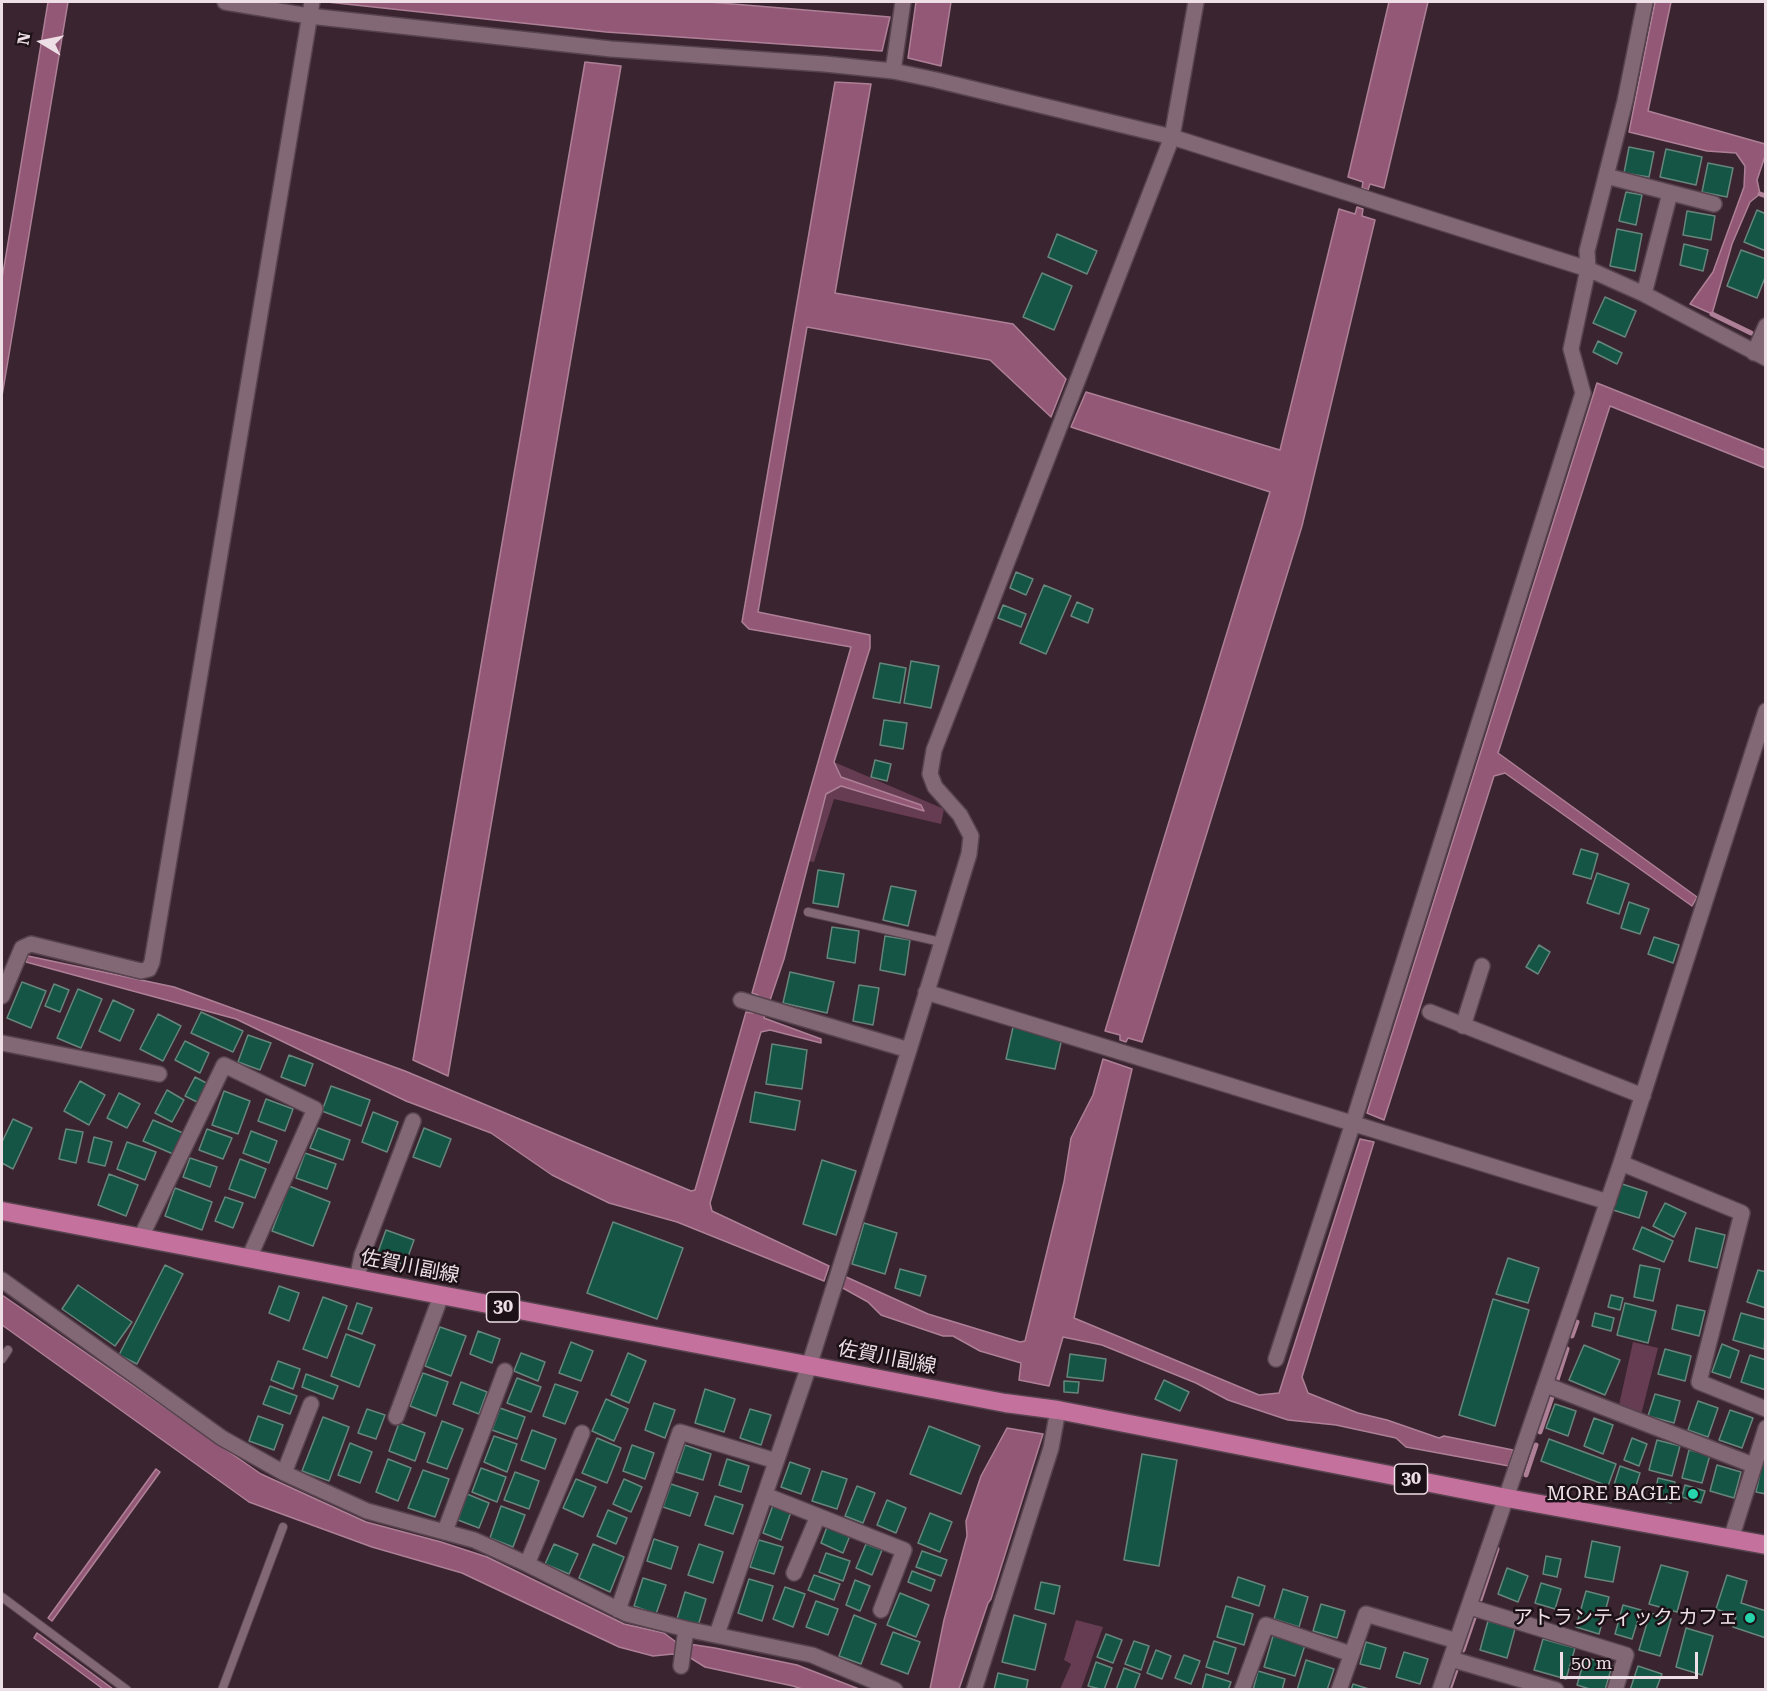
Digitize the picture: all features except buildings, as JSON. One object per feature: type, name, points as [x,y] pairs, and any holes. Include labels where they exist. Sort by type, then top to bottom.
[{"type":"main road","name":"佐賀川副線","points":[[2,1211],[809,1366],[1005,1403],[1058,1410],[1507,1498],[1766,1545]]},
{"type":"street","points":[[225,2],[310,9],[611,49],[893,71],[1172,136],[1588,269],[1644,294],[1760,355],[1766,326]]},
{"type":"street","points":[[893,71],[903,2]]},
{"type":"street","points":[[717,1634],[809,1366],[969,854],[971,836],[960,815],[935,787],[930,774],[934,750],[1172,136],[1196,2]]},
{"type":"street","points":[[1276,1359],[1353,1123],[1583,393],[1571,349],[1588,269],[1587,251],[1625,101],[1645,2]]},
{"type":"street","points":[[2,996],[22,948],[31,944],[141,971],[148,969],[152,962],[310,9]]},
{"type":"street","points":[[1606,176],[1714,204]]},
{"type":"street","points":[[1644,294],[1670,193]]},
{"type":"street","points":[[1440,1689],[1621,1163],[1766,711]]},
{"type":"street","points":[[1463,1026],[1482,966]]},
{"type":"street","points":[[926,992],[1608,1202]]},
{"type":"street","points":[[745,1001],[909,1050]]},
{"type":"street","points":[[1430,1012],[1643,1096]]},
{"type":"street","points":[[2,1043],[159,1074]]},
{"type":"street","points":[[141,1237],[224,1065],[315,1109],[249,1258]]},
{"type":"street","points":[[357,1279],[362,1255],[413,1121]]},
{"type":"street","points":[[1621,1163],[1742,1213],[1699,1382],[1766,1409]]},
{"type":"street","points":[[2,1280],[222,1438],[284,1473],[368,1511],[474,1540],[618,1610],[686,1634],[717,1634],[812,1655],[895,1689]]},
{"type":"street","points":[[396,1417],[441,1296]]},
{"type":"street","points":[[445,1531],[505,1371]]},
{"type":"street","points":[[1546,1385],[1753,1465]]},
{"type":"street","points":[[284,1473],[311,1404]]},
{"type":"street","points":[[974,1689],[1051,1448],[1058,1410]]},
{"type":"street","points":[[1731,1539],[1766,1428]]},
{"type":"street","points":[[618,1610],[680,1432],[776,1461]]},
{"type":"street","points":[[527,1564],[582,1433]]},
{"type":"street","points":[[765,1495],[904,1550],[881,1610]]},
{"type":"street","points":[[794,1574],[818,1516]]},
{"type":"street","points":[[1470,1607],[1626,1655],[1615,1689]]},
{"type":"street","points":[[1339,1689],[1365,1614],[1457,1641]]},
{"type":"street","points":[[1242,1689],[1266,1625],[1351,1654]]},
{"type":"street","points":[[681,1666],[686,1634]]},
{"type":"street","points":[[1451,1659],[1556,1689]]},
{"type":"lane","points":[[808,912],[941,942]]},
{"type":"lane","points":[[2,1359],[8,1350]]},
{"type":"lane","points":[[222,1689],[283,1527]]},
{"type":"lane","points":[[2,1597],[127,1689]]},
{"type":"shaded area","points":[[48,2],[68,2],[2,396],[2,279]]},
{"type":"shaded area","points":[[327,2],[709,2],[890,17],[882,51],[606,32]]},
{"type":"shaded area","points":[[916,2],[951,2],[941,66],[908,58]]},
{"type":"shaded area","points":[[1389,2],[1428,2],[1384,188],[1370,184],[1368,190],[1362,188],[1363,182],[1348,177]]},
{"type":"shaded area","points":[[1655,2],[1671,2],[1648,111],[1765,144],[1765,156],[1757,180],[1760,194],[1750,202],[1732,244],[1712,314],[1690,304],[1713,272],[1744,187],[1745,166],[1736,153],[1707,151],[1629,132]]},
{"type":"shaded area","points":[[585,62],[621,66],[448,1076],[413,1060]]},
{"type":"shaded area","points":[[835,82],[871,84],[835,293],[1013,324],[1066,379],[1051,417],[990,360],[807,327],[758,612],[870,635],[870,648],[834,762],[841,777],[921,805],[924,811],[841,786],[826,794],[784,959],[764,1018],[821,1039],[821,1043],[770,1030],[761,1032],[710,1203],[712,1211],[829,1266],[824,1281],[677,1222],[609,1203],[552,1175],[491,1133],[406,1101],[236,1019],[26,962],[28,956],[174,987],[405,1071],[691,1191],[695,1190],[746,1012],[753,1013],[758,995],[752,993],[851,647],[749,629],[742,622]]},
{"type":"shaded area","points":[[1357,207],[1363,209],[1362,216],[1375,220],[1302,526],[1142,1042],[1128,1038],[1126,1042],[1120,1040],[1120,1035],[1105,1031],[1270,492],[1071,427],[1086,392],[1280,450],[1339,209],[1355,214]]},
{"type":"shaded area","points":[[1597,383],[1765,450],[1765,468],[1610,406],[1498,753],[1697,897],[1692,906],[1505,773],[1494,776],[1384,1120],[1367,1113]]},
{"type":"shaded area","points":[[834,762],[944,809],[941,824],[834,799],[814,862],[809,861],[826,793],[841,786],[923,811],[921,805],[841,777]]},
{"type":"shaded area","points":[[1103,1059],[1132,1069],[1074,1318],[1259,1395],[1279,1393],[1360,1139],[1374,1142],[1302,1377],[1308,1393],[1358,1413],[1387,1420],[1439,1438],[1444,1436],[1513,1450],[1509,1466],[1406,1447],[1396,1438],[1336,1425],[1288,1420],[1228,1400],[1196,1383],[1102,1345],[1063,1337],[1049,1386],[1019,1380],[1021,1363],[980,1351],[953,1336],[943,1336],[881,1315],[868,1302],[841,1287],[844,1276],[928,1314],[1020,1342],[1025,1341],[1064,1182],[1071,1138],[1093,1095]]},
{"type":"shaded area","points":[[2,1295],[261,1474],[366,1522],[487,1557],[624,1624],[664,1633],[676,1642],[797,1665],[859,1689],[802,1689],[705,1667],[689,1657],[673,1654],[653,1656],[619,1647],[462,1573],[372,1547],[249,1502],[2,1325]]},
{"type":"shaded area","points":[[1633,1342],[1658,1348],[1641,1415],[1619,1405]]},
{"type":"shaded area","points":[[1007,1428],[1043,1434],[991,1599],[959,1689],[930,1689],[944,1620],[967,1536],[966,1521],[981,1476]]},
{"type":"shaded area","points":[[156,1469],[160,1472],[52,1621],[48,1618]]},
{"type":"shaded area","points":[[1076,1620],[1103,1627],[1081,1689],[1060,1689],[1071,1664],[1064,1660]]},
{"type":"shaded area","points":[[37,1633],[113,1689],[103,1689],[34,1638]]},
{"type":"waterway","points":[[1760,194],[1766,196]]},
{"type":"waterway","points":[[1712,314],[1751,333]]},
{"type":"waterway","points":[[1572,1336],[1577,1322]]},
{"type":"waterway","points":[[1556,1383],[1567,1349]]},
{"type":"waterway","points":[[1540,1432],[1552,1397]]},
{"type":"waterway","points":[[1526,1475],[1536,1445]]},
{"type":"waterway","points":[[1480,1600],[1497,1549]]},
{"type":"waterway","points":[[1463,1650],[1474,1618]]},
{"type":"waterway","points":[[1449,1690],[1456,1670]]},
{"type":"place","name":"MORE BAGLE","points":[[1693,1494]]},
{"type":"place","name":"アトランティック カフェ","points":[[1750,1618]]}]
